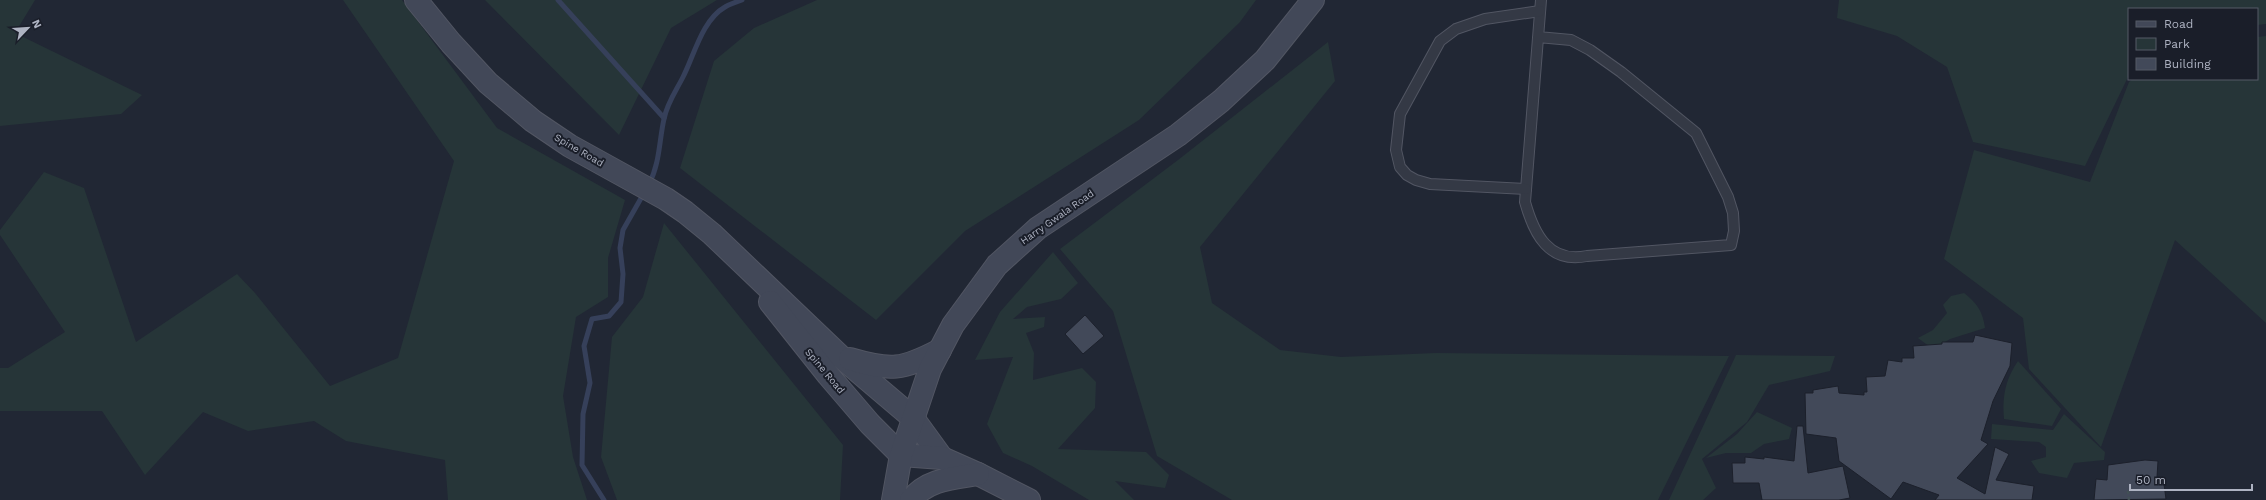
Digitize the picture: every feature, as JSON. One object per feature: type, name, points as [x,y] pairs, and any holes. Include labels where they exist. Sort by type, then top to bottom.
[{"type":"street","name":"Spine Road","points":[[416,0],[451,43],[488,82],[533,121],[570,146],[656,193],[685,212],[712,234],[758,280],[791,307],[841,357],[913,418],[942,458]]},
{"type":"street","name":"Harry Gwala Road","points":[[893,500],[901,455],[928,375],[940,350],[968,305],[997,265],[1038,228],[1178,134],[1221,101],[1265,60],[1313,0]]},
{"type":"street","name":"Spine Road","points":[[758,280],[796,337],[870,424],[901,455]]},
{"type":"street","points":[[841,357],[877,367],[890,368],[903,367],[919,361],[940,350]]},
{"type":"street","points":[[901,455],[942,458],[978,474],[1029,500]]},
{"type":"street","points":[[911,500],[924,487],[939,481],[978,474]]},
{"type":"lane","points":[[1538,37],[1571,40],[1590,50],[1696,133],[1728,197],[1735,225],[1732,243],[1726,246],[1587,256],[1574,259],[1553,252],[1535,231],[1525,202],[1540,11],[1541,0]]},
{"type":"lane","points":[[1526,189],[1430,184],[1416,180],[1400,167],[1396,150],[1400,114],[1440,41],[1456,29],[1485,19],[1540,11]]},
{"type":"path","points":[[2128,491],[2130,500]]},
{"type":"green space","points":[[0,0],[35,0],[15,33],[142,95],[121,114],[0,126]]},
{"type":"green space","points":[[343,0],[402,0],[497,128],[625,200],[608,258],[608,297],[576,317],[563,396],[573,457],[587,500],[448,500],[445,460],[346,441],[314,421],[248,431],[203,412],[145,475],[102,411],[0,411],[0,368],[8,368],[65,332],[0,235],[0,230],[44,172],[84,188],[136,342],[237,274],[255,293],[330,386],[398,358],[454,161]]},
{"type":"green space","points":[[485,0],[717,0],[671,28],[619,135]]},
{"type":"green space","points":[[817,0],[1256,0],[1240,22],[1139,120],[965,231],[876,320],[680,168],[714,61],[754,28]]},
{"type":"green space","points":[[1839,0],[2266,0],[2266,24],[2258,25],[2258,8],[2128,8],[2128,77],[2085,166],[1973,142],[1947,67],[1897,36],[1837,18]]},
{"type":"green space","points":[[2266,36],[2266,323],[2175,240],[2101,447],[2029,369],[2023,318],[1944,259],[1974,150],[2090,182],[2129,82],[2132,80],[2258,80],[2258,37]]},
{"type":"green space","points":[[1328,42],[1335,81],[1200,247],[1212,303],[1280,350],[1341,357],[1436,353],[1729,356],[1658,500],[1232,500],[1157,456],[1113,311],[1060,249],[1178,160]]},
{"type":"green space","points":[[664,223],[843,445],[840,500],[617,500],[601,457],[612,337],[643,297]]},
{"type":"green space","points":[[1053,252],[1078,283],[1061,299],[1027,307],[1013,319],[1045,317],[1044,327],[1026,333],[1034,353],[1033,380],[1082,368],[1096,382],[1095,408],[1058,449],[1146,452],[1169,475],[1165,488],[1115,481],[1134,500],[1089,500],[1032,466],[1003,453],[987,424],[1013,357],[975,360],[1000,312]]},
{"type":"green space","points":[[1964,293],[1979,308],[1983,317],[1985,328],[1950,339],[1933,349],[1918,338],[1933,330],[1947,313],[1943,305],[1951,296]]},
{"type":"green space","points":[[1736,355],[1835,356],[1830,371],[1769,385],[1747,422],[1702,459],[1716,488],[1703,500],[1669,500]]},
{"type":"green space","points":[[2018,361],[2061,409],[2052,426],[2004,419],[2005,389],[2010,375]]},
{"type":"green space","points":[[1757,412],[1792,428],[1789,439],[1764,444],[1751,453],[1726,453],[1706,458],[1737,434]]},
{"type":"green space","points":[[2064,414],[2105,452],[2104,460],[2074,463],[2067,478],[2039,473],[2031,461],[2046,457],[2046,447],[2039,442],[1991,439],[1992,424],[2053,430]]},
{"type":"building","points":[[1085,315],[1104,336],[1083,354],[1065,334]]},
{"type":"building","points":[[1975,335],[2012,343],[2010,366],[1993,401],[1981,440],[1988,444],[1957,478],[1985,494],[1995,447],[2009,454],[1996,480],[2034,486],[2032,500],[1935,500],[1939,495],[1903,482],[1891,499],[1839,461],[1836,438],[1806,434],[1805,393],[1813,393],[1813,390],[1838,386],[1839,393],[1864,395],[1864,392],[1867,392],[1866,377],[1885,376],[1888,360],[1902,362],[1902,358],[1914,358],[1913,346],[1942,344],[1942,342],[1973,342]]},
{"type":"building","points":[[1797,426],[1803,426],[1808,473],[1843,466],[1850,498],[1839,500],[1762,500],[1759,483],[1733,483],[1732,463],[1745,463],[1745,457],[1764,459],[1764,457],[1794,461]]},
{"type":"building","points":[[2145,460],[2158,461],[2157,477],[2163,477],[2166,499],[2094,500],[2096,479],[2107,480],[2108,465]]},
{"type":"waterway","points":[[558,0],[664,118]]},
{"type":"waterway","points":[[649,184],[653,176],[657,160],[665,113],[705,29],[710,20],[717,13],[727,6],[742,0]]},
{"type":"waterway","points":[[604,500],[582,465],[583,414],[590,383],[584,346],[592,319],[609,316],[621,302],[623,274],[620,248],[623,230],[644,193]]}]
